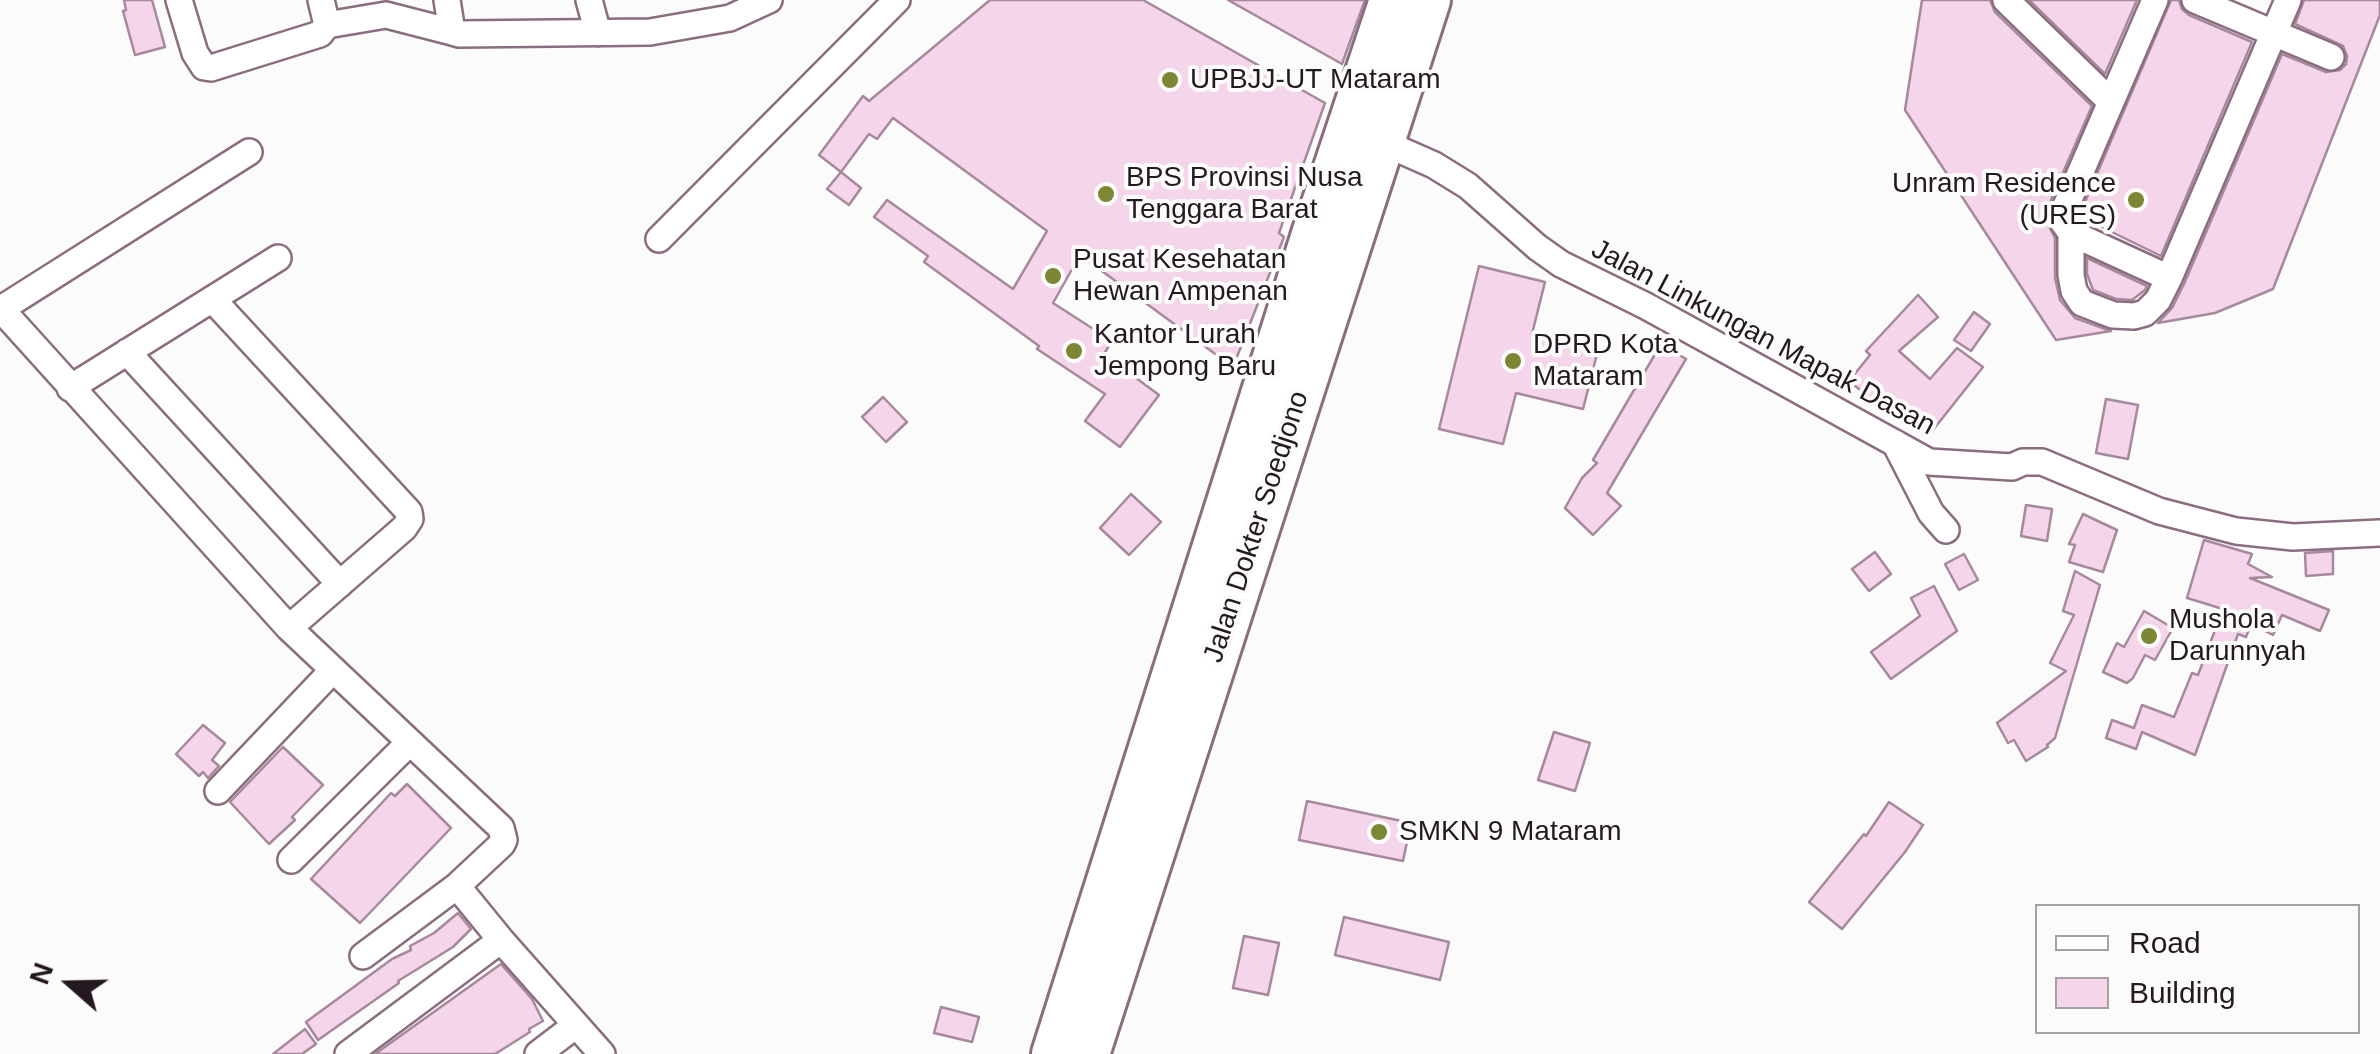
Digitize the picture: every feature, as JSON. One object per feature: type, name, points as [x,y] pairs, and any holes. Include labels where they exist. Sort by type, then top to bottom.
[{"type":"highway","name":"Jalan Dokter Soedjono","points":[[1053,1054],[1314,228],[1391,0]]},
{"type":"highway","name":"Jalan Dokter Soedjono","points":[[1088,1054],[1429,0]]},
{"type":"street","points":[[179,0],[195,53],[204,67],[311,39],[324,12],[386,15],[452,32],[650,32],[769,0]]},
{"type":"street","points":[[447,0],[452,32]]},
{"type":"street","points":[[589,0],[598,33]]},
{"type":"street","points":[[659,239],[897,0]]},
{"type":"street","points":[[2006,0],[2033,11],[2111,102]]},
{"type":"street","points":[[2155,0],[2063,212],[2063,222],[2071,233],[2169,278]]},
{"type":"street","points":[[2194,0],[2331,57]]},
{"type":"street","points":[[2071,233],[2071,275],[2074,291],[2082,303],[2113,316],[2134,316],[2158,300],[2288,0]]},
{"type":"street","name":"Jalan Linkungan Mapak Dasan","points":[[1382,142],[1434,165],[1468,186],[1562,264],[1929,462],[2012,467],[2023,462],[2042,462],[2159,510],[2236,531],[2293,536],[2380,533]]},
{"type":"street","points":[[249,152],[2,315],[288,628],[502,831],[502,844],[457,886],[363,956]]},
{"type":"street","points":[[70,388],[278,258]]},
{"type":"street","points":[[214,301],[409,512],[410,520],[404,528],[288,628]]},
{"type":"street","points":[[127,352],[340,584]]},
{"type":"street","points":[[1895,444],[1925,502],[1946,530]]},
{"type":"street","points":[[218,791],[332,671]]},
{"type":"street","points":[[291,860],[408,744]]},
{"type":"street","points":[[457,886],[602,1054]]},
{"type":"street","points":[[348,1054],[501,940]]},
{"type":"street","points":[[538,1054],[576,1025]]},
{"type":"building","points":[[124,0],[152,0],[165,47],[135,55],[123,11]]},
{"type":"building","points":[[990,0],[1143,0],[1325,103],[1279,233],[1284,237],[1233,367],[1080,255],[1053,303],[1112,341],[1104,354],[1159,395],[1120,447],[1085,421],[1105,394],[1037,349],[1039,346],[924,262],[928,256],[874,217],[887,200],[1013,289],[1047,231],[893,118],[877,139],[869,134],[841,172],[819,155],[863,96],[869,101]]},
{"type":"building","points":[[1228,0],[1365,0],[1342,64]]},
{"type":"building","points":[[1922,0],[1990,0],[1995,12],[2092,106],[2048,207],[2047,222],[2055,238],[2055,278],[2060,300],[2075,318],[2111,331],[2056,340],[1905,110]]},
{"type":"building","points":[[2029,0],[2137,0],[2105,74]]},
{"type":"building","points":[[2171,0],[2179,0],[2189,15],[2252,42],[2161,256],[2079,216]]},
{"type":"building","points":[[2304,0],[2380,0],[2380,15],[2273,289],[2215,313],[2158,323],[2172,308],[2184,284],[2282,54],[2326,72],[2340,70],[2346,64],[2343,46],[2295,24]]},
{"type":"building","points":[[841,172],[861,188],[849,205],[827,189]]},
{"type":"building","points":[[2087,258],[2147,286],[2145,290],[2132,300],[2116,299],[2093,290]]},
{"type":"building","points":[[1479,266],[1545,282],[1532,334],[1598,350],[1583,409],[1516,393],[1503,444],[1439,429]]},
{"type":"building","points":[[1918,295],[1938,317],[1899,351],[1930,379],[1957,348],[1983,367],[1929,435],[1849,381],[1870,355],[1866,351]]},
{"type":"building","points":[[1974,312],[1990,324],[1971,351],[1954,340]]},
{"type":"building","points":[[1661,344],[1686,359],[1607,493],[1621,506],[1593,535],[1565,508],[1582,478],[1597,463],[1593,460]]},
{"type":"building","points":[[883,397],[907,422],[886,442],[862,417]]},
{"type":"building","points":[[2106,399],[2138,405],[2128,459],[2096,453]]},
{"type":"building","points":[[1131,494],[1161,522],[1129,555],[1100,528]]},
{"type":"building","points":[[2026,505],[2052,509],[2047,541],[2021,536]]},
{"type":"building","points":[[2083,514],[2117,530],[2103,572],[2069,562],[2075,545],[2069,544]]},
{"type":"building","points":[[2204,540],[2252,554],[2248,564],[2272,577],[2250,578],[2329,610],[2320,631],[2282,615],[2273,635],[2251,624],[2246,637],[2238,634],[2195,755],[2142,732],[2136,749],[2106,738],[2112,720],[2134,728],[2142,705],[2174,717],[2192,673],[2198,675],[2223,609],[2187,598]]},
{"type":"building","points":[[2333,551],[2333,574],[2306,576],[2305,553]]},
{"type":"building","points":[[1875,552],[1891,574],[1869,591],[1852,569]]},
{"type":"building","points":[[1964,554],[1978,580],[1959,590],[1945,564]]},
{"type":"building","points":[[2075,571],[2100,585],[2055,738],[2026,761],[2014,740],[2008,743],[1997,723],[2066,671],[2050,663],[2074,615],[2063,611]]},
{"type":"building","points":[[1934,586],[1957,631],[1891,679],[1871,652],[1920,616],[1911,598]]},
{"type":"building","points":[[2144,611],[2173,628],[2155,660],[2145,655],[2127,683],[2103,672],[2117,643],[2124,647]]},
{"type":"building","points":[[203,725],[225,743],[212,760],[219,766],[208,778],[203,772],[199,776],[176,754]]},
{"type":"building","points":[[1554,732],[1590,743],[1575,791],[1538,780]]},
{"type":"building","points":[[283,747],[323,785],[269,844],[230,802]]},
{"type":"building","points":[[407,784],[451,828],[360,923],[311,879],[391,793],[395,796]]},
{"type":"building","points":[[1307,801],[1411,823],[1403,861],[1299,840]]},
{"type":"building","points":[[1889,802],[1923,825],[1842,929],[1809,902],[1866,836]]},
{"type":"building","points":[[458,913],[471,929],[453,947],[398,981],[318,1040],[306,1022]]},
{"type":"building","points":[[1344,917],[1449,942],[1440,980],[1335,955]]},
{"type":"building","points":[[1244,936],[1279,943],[1268,995],[1233,988]]},
{"type":"building","points":[[501,964],[532,999],[543,1021],[530,1032],[495,1054],[375,1054]]},
{"type":"building","points":[[941,1007],[979,1017],[972,1042],[934,1033]]},
{"type":"building","points":[[305,1029],[316,1044],[302,1054],[273,1054]]},
{"type":"place","name":"UPBJJ-UT Mataram","points":[[1170,80]]},
{"type":"place","name":"BPS Provinsi Nusa Tenggara Barat","points":[[1106,194]]},
{"type":"place","name":"Unram Residence (URES)","points":[[2136,200]]},
{"type":"place","name":"Pusat Kesehatan Hewan Ampenan","points":[[1053,276]]},
{"type":"place","name":"Kantor Lurah Jempong Baru","points":[[1074,351]]},
{"type":"place","name":"DPRD Kota Mataram","points":[[1513,361]]},
{"type":"place","name":"Mushola Darunnyah","points":[[2149,636]]},
{"type":"place","name":"SMKN 9 Mataram","points":[[1379,832]]}]
